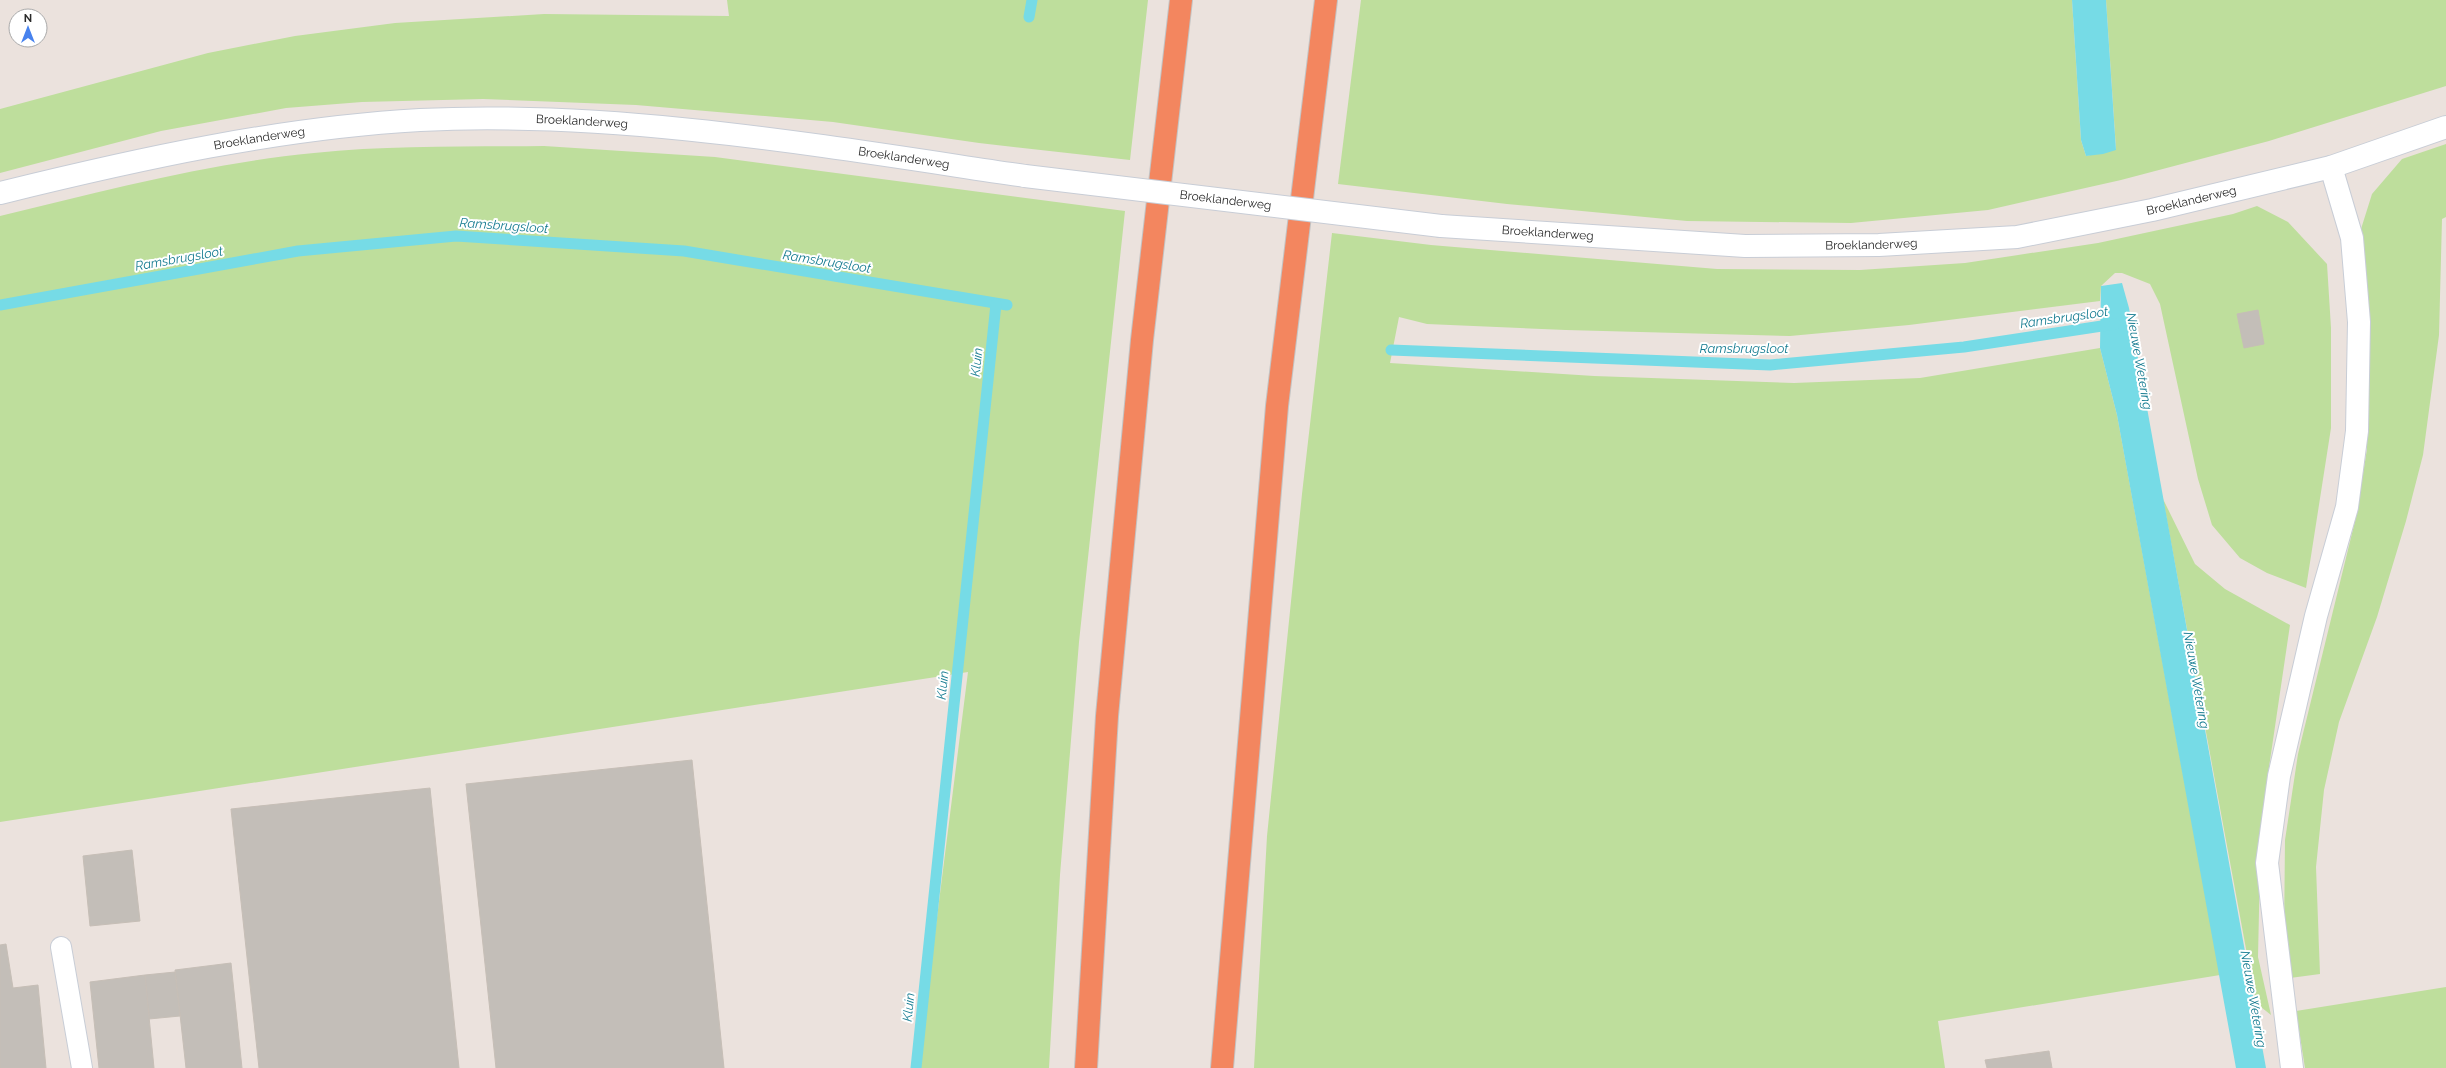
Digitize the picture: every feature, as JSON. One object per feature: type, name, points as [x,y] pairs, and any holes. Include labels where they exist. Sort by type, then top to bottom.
[{"type":"highway","points":[[1086,1068],[1107,716],[1142,340],[1181,0]]},
{"type":"highway","points":[[1222,1068],[1277,406],[1326,0]]},
{"type":"street","name":"Broeklanderweg","points":[[0,193],[95,170],[230,143],[331,127],[421,120],[499,118],[655,126],[846,150],[1025,176],[1441,226],[1746,246],[1879,245],[2017,237],[2152,210],[2331,167],[2446,127]]},
{"type":"street","points":[[2292,1068],[2267,863],[2278,776],[2316,616],[2347,508],[2357,431],[2359,322],[2352,238],[2331,167]]},
{"type":"lane","points":[[61,947],[82,1068]]},
{"type":"green space","points":[[727,0],[1148,0],[1130,160],[979,143],[833,122],[636,105],[483,99],[362,102],[286,108],[161,131],[0,173],[0,109],[208,53],[295,36],[395,23],[544,14],[729,16]]},
{"type":"green space","points":[[1361,0],[2072,0],[2081,140],[2086,156],[2116,149],[2106,0],[2446,0],[2446,86],[2269,141],[2121,180],[1988,210],[1851,223],[1687,221],[1507,204],[1338,184]]},
{"type":"green space","points":[[2446,144],[2446,217],[2442,219],[2439,335],[2423,455],[2406,521],[2377,617],[2339,722],[2324,790],[2316,867],[2320,974],[2290,978],[2284,937],[2285,840],[2298,754],[2356,517],[2367,449],[2361,229],[2372,194],[2402,159]]},
{"type":"green space","points":[[544,146],[715,157],[1125,211],[1079,642],[1060,875],[1049,1068],[918,1068],[968,672],[0,822],[0,216],[156,179],[274,158],[343,150],[429,147]]},
{"type":"green space","points":[[2257,206],[2288,222],[2327,264],[2331,328],[2331,428],[2306,588],[2267,573],[2240,558],[2212,525],[2198,479],[2160,304],[2150,284],[2122,273],[2115,273],[2101,286],[2100,301],[1909,325],[1790,336],[1566,330],[1427,324],[1399,317],[1390,363],[1594,376],[1794,383],[1920,378],[2100,348],[2117,415],[2220,975],[1938,1021],[1945,1068],[1254,1068],[1267,836],[1302,494],[1332,233],[1431,245],[1717,269],[1860,270],[1965,263],[2098,243],[2233,214]]},
{"type":"green space","points":[[2163,499],[2195,564],[2225,589],[2290,625],[2268,774],[2260,865],[2258,957],[2271,1015],[2256,1003]]},
{"type":"green space","points":[[2446,987],[2446,1068],[2305,1068],[2296,1011]]},
{"type":"water","points":[[2072,0],[2106,0],[2116,150],[2103,154],[2086,156],[2081,140]]},
{"type":"water","points":[[2122,283],[2129,308],[2266,1068],[2236,1068],[2117,415],[2100,348],[2101,286]]},
{"type":"building","points":[[2258,310],[2264,344],[2244,348],[2237,314]]},
{"type":"building","points":[[692,760],[724,1068],[496,1068],[466,784]]},
{"type":"building","points":[[430,788],[459,1068],[259,1068],[231,809]]},
{"type":"building","points":[[132,850],[140,921],[90,926],[83,856]]},
{"type":"building","points":[[6,944],[13,988],[38,985],[46,1068],[0,1068],[0,945]]},
{"type":"building","points":[[231,963],[242,1068],[186,1068],[175,970]]},
{"type":"building","points":[[175,972],[180,1016],[149,1019],[145,975]]},
{"type":"building","points":[[145,975],[154,1068],[99,1068],[90,982]]},
{"type":"building","points":[[2049,1051],[2052,1068],[1987,1068],[1985,1060]]},
{"type":"waterway","points":[[1029,17],[1032,0]]},
{"type":"waterway","name":"Ramsbrugsloot","points":[[0,305],[298,251],[456,236],[684,251],[1007,305]]},
{"type":"waterway","name":"Kluin","points":[[916,1068],[996,304]]},
{"type":"waterway","name":"Ramsbrugsloot","points":[[1391,350],[1770,365],[1964,347],[2115,324]]},
{"type":"water label","name":"Nieuwe Wetering","points":[[2140,361]]},
{"type":"water label","name":"Nieuwe Wetering","points":[[2197,680]]},
{"type":"water label","name":"Nieuwe Wetering","points":[[2254,999]]}]
